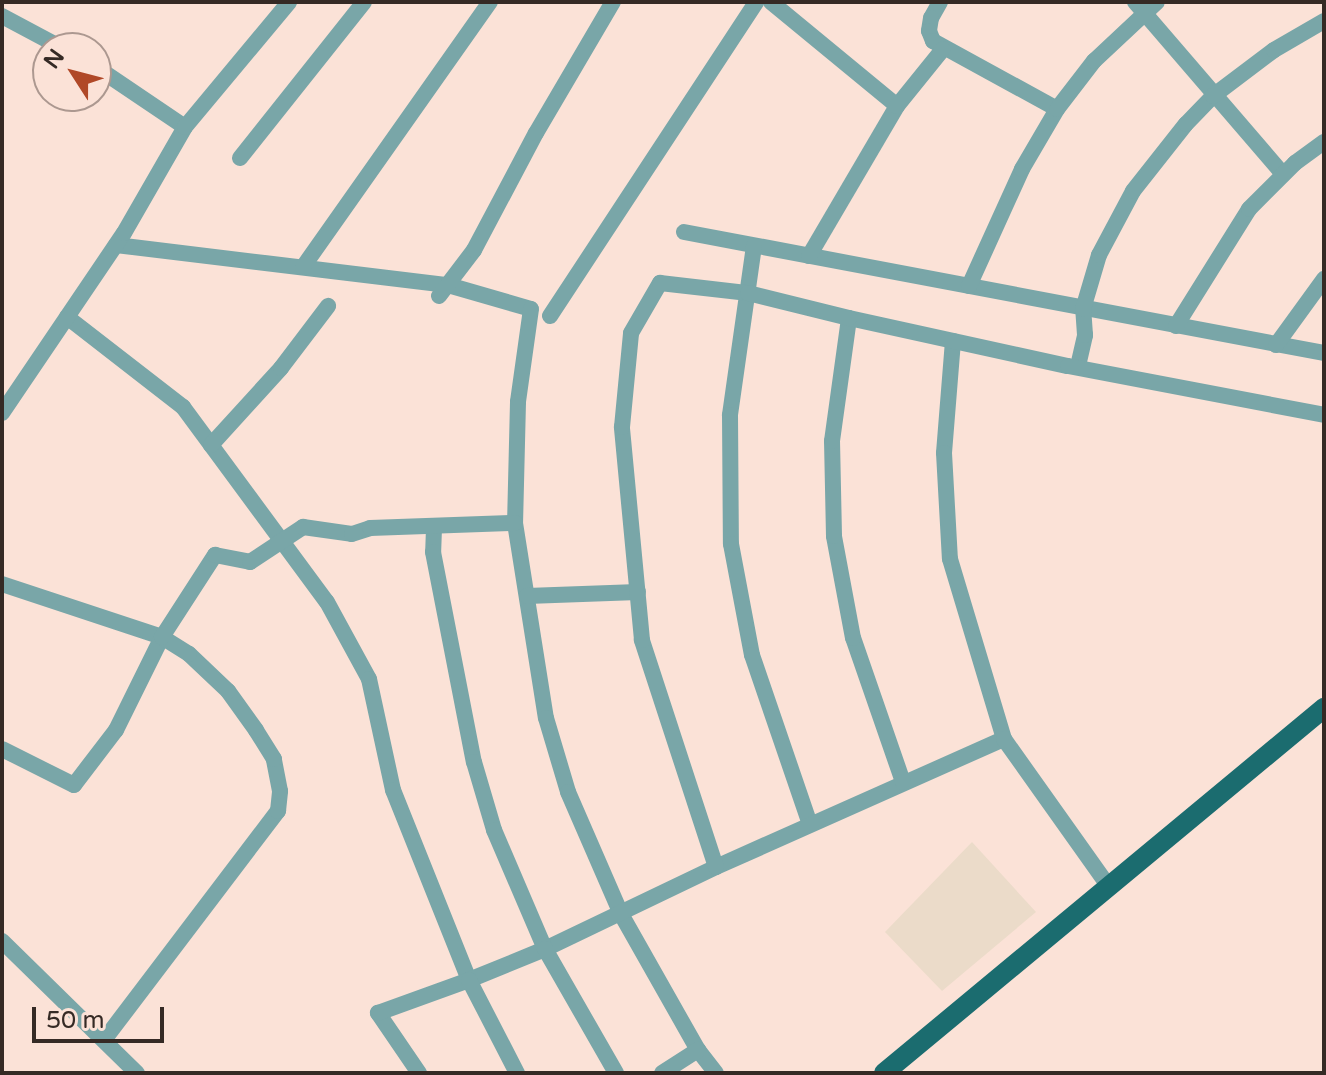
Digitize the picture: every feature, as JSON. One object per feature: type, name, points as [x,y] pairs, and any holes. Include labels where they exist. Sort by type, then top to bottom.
[{"type":"main road","points":[[884,1073],[1324,708]]},
{"type":"street","points":[[2,413],[116,245],[185,127],[289,2]]},
{"type":"street","points":[[240,158],[364,2]]},
{"type":"street","points":[[303,267],[490,2]]},
{"type":"street","points":[[444,290],[474,250],[536,133],[613,2]]},
{"type":"street","points":[[550,316],[756,2]]},
{"type":"street","points":[[771,2],[897,106]]},
{"type":"street","points":[[940,2],[931,18],[929,31],[933,41],[1057,109]]},
{"type":"street","points":[[969,286],[1022,169],[1057,109],[1094,61],[1146,6],[1213,96],[1283,174]]},
{"type":"street","points":[[2,16],[32,32]]},
{"type":"street","points":[[1078,366],[1085,335],[1083,309],[1099,255],[1133,191],[1186,124],[1213,96],[1274,50],[1324,21]]},
{"type":"street","points":[[809,256],[897,106],[943,49]]},
{"type":"street","points":[[112,78],[185,127]]},
{"type":"street","points":[[1176,326],[1229,238],[1266,189],[1324,142]]},
{"type":"street","points":[[684,232],[1324,353]]},
{"type":"street","points":[[116,245],[303,267],[444,290],[531,309],[518,402],[515,523],[546,718],[564,777],[621,914],[698,1050],[716,1073]]},
{"type":"street","points":[[754,246],[730,415],[731,544],[752,655],[810,824]]},
{"type":"street","points":[[1276,345],[1324,279]]},
{"type":"street","points":[[716,867],[642,640],[622,427],[631,333],[660,283],[748,293],[953,341],[1324,415]]},
{"type":"street","points":[[211,445],[281,368],[328,306]]},
{"type":"street","points":[[67,317],[183,407],[327,602],[369,679],[393,790],[469,980],[517,1073]]},
{"type":"street","points":[[849,318],[832,441],[834,536],[853,638],[903,782]]},
{"type":"street","points":[[953,341],[944,453],[950,559],[1004,739],[1109,887]]},
{"type":"street","points":[[2,749],[74,785],[116,730],[162,637],[215,555],[250,562],[303,527],[352,534],[370,528],[515,523]]},
{"type":"street","points":[[434,528],[433,552],[474,762],[494,830],[545,949],[616,1073]]},
{"type":"street","points":[[2,584],[162,637],[189,654],[228,691],[274,759],[280,791],[278,811],[104,1040]]},
{"type":"street","points":[[527,596],[638,592]]},
{"type":"street","points":[[419,1073],[378,1013],[545,949],[716,867],[1004,739]]},
{"type":"street","points":[[2,941],[137,1073]]},
{"type":"street","points":[[662,1073],[698,1050]]},
{"type":"shaded area","points":[[972,842],[1036,912],[942,991],[885,932]]}]
